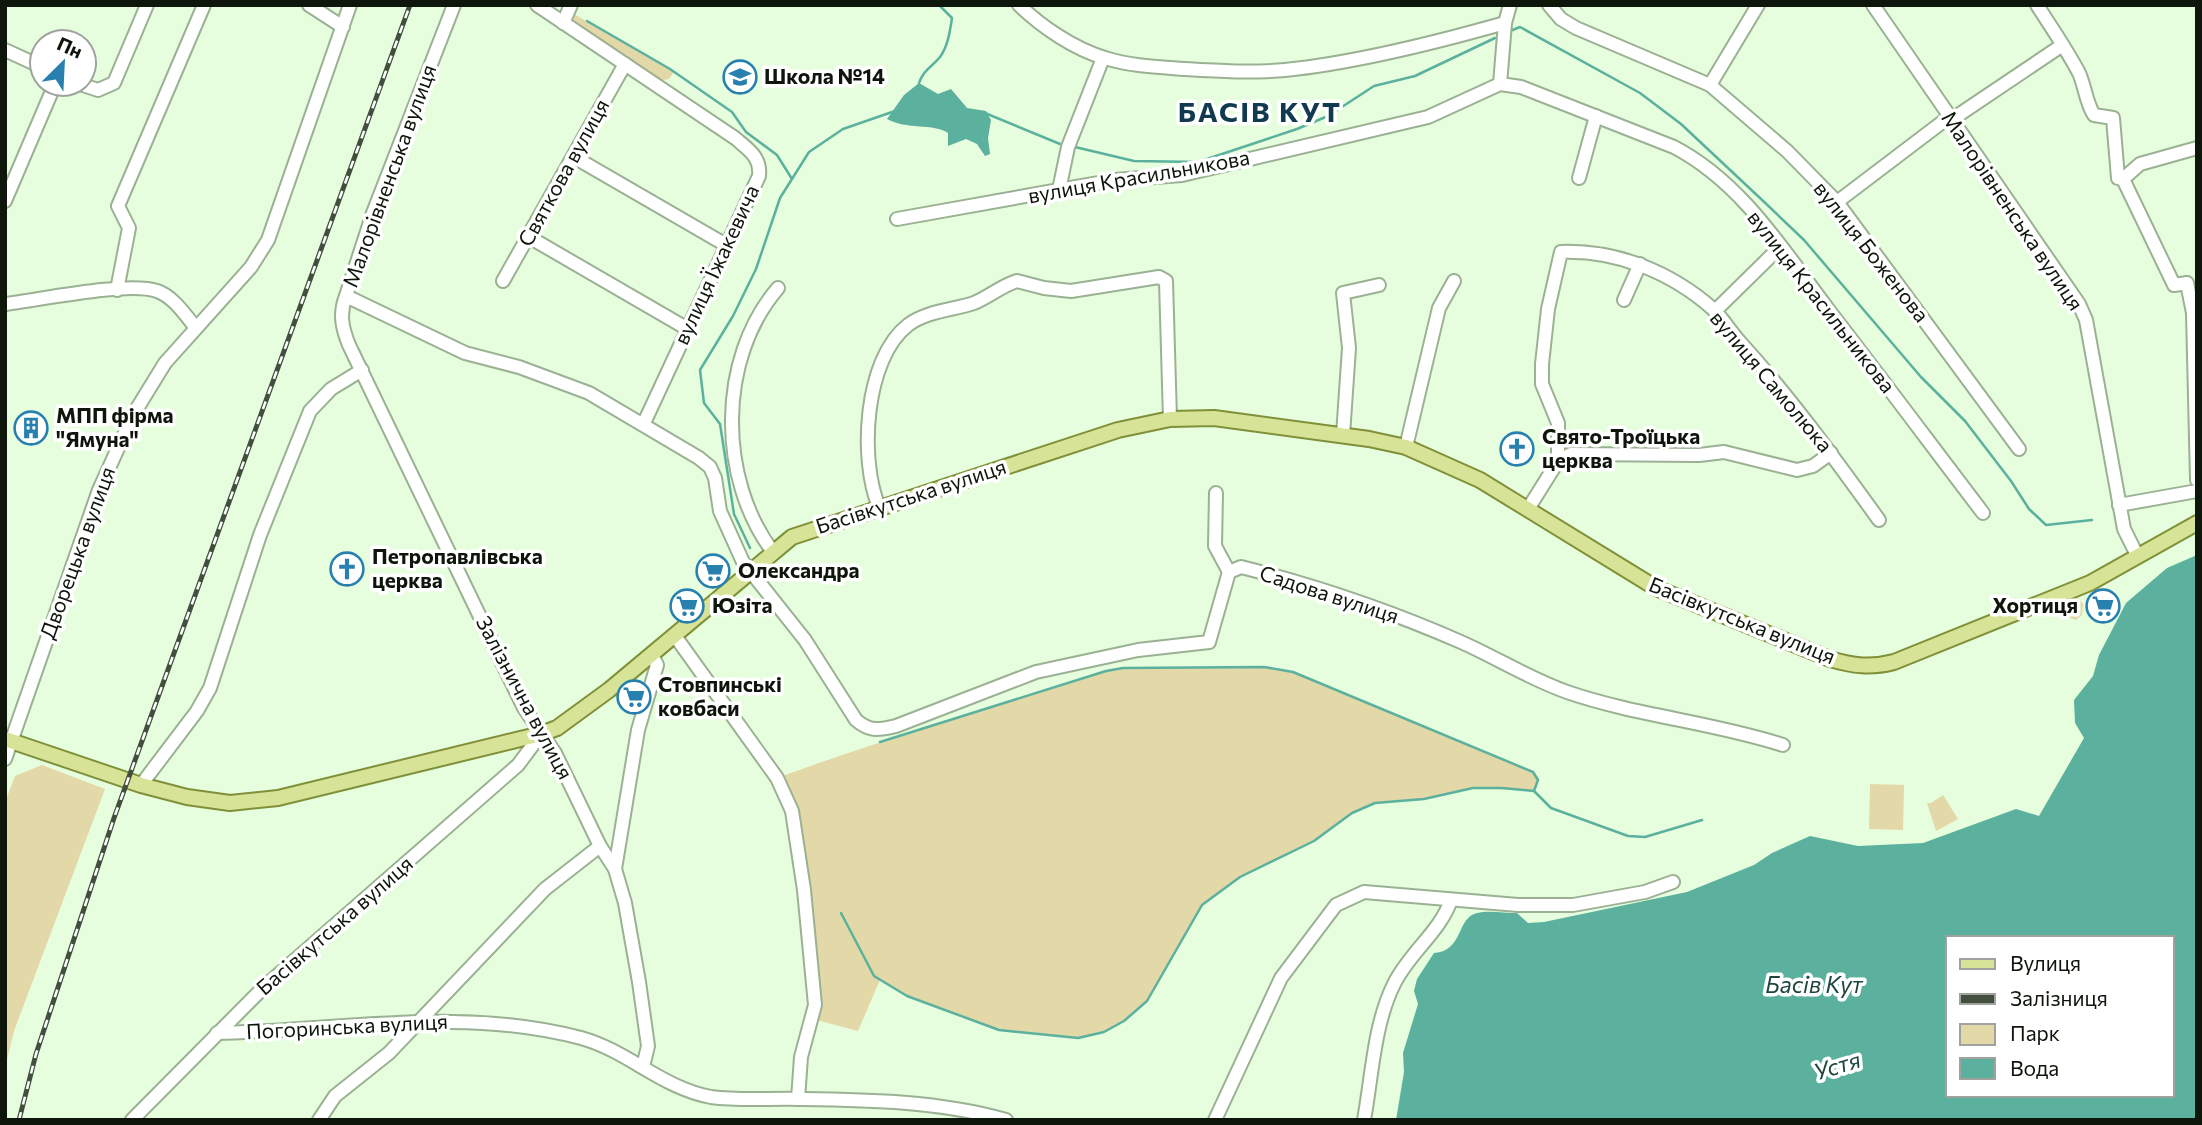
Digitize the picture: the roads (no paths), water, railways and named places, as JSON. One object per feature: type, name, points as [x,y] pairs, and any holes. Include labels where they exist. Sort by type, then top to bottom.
[{"type":"main road","name":"Басівкутська вулиця","points":[[8,740],[141,785],[209,801],[255,802],[541,734],[557,728],[652,655],[792,537],[1118,430],[1170,419],[1244,421],[1406,447],[1468,474],[1657,588],[1819,655],[1854,666],[1875,667],[1922,652],[2090,583],[2197,523]]},
{"type":"street","points":[[98,90],[107,89],[121,71],[147,5]]},
{"type":"street","points":[[117,290],[129,228],[118,206],[204,5]]},
{"type":"street","points":[[309,5],[343,27]]},
{"type":"street","name":"Дворецька вулиця","points":[[5,759],[8,740],[99,490],[132,415],[165,363],[251,267],[268,240],[350,5]]},
{"type":"street","name":"Малорівненська вулиця","points":[[454,5],[373,213],[346,296],[465,353],[519,366],[589,393],[643,423],[710,467],[715,478],[723,520],[749,571]]},
{"type":"street","name":"вулиця Їжакевича","points":[[537,5],[735,138],[754,154],[760,165],[759,176],[643,423]]},
{"type":"street","points":[[563,23],[571,5]]},
{"type":"street","points":[[1019,5],[1058,35],[1103,58],[1143,66],[1238,72],[1286,70],[1454,37],[1505,23]]},
{"type":"street","points":[[1500,84],[1505,23],[1510,5]]},
{"type":"street","name":"вулиця Боженова","points":[[1549,5],[1561,19],[1576,28],[1710,85],[1787,151],[1837,202],[2019,449]]},
{"type":"street","points":[[1710,85],[1758,5]]},
{"type":"street","name":"Малорівненська вулиця","points":[[1873,5],[2050,258],[2086,320],[2124,529],[2137,555]]},
{"type":"street","points":[[2037,5],[2084,84],[2094,115],[2113,118],[2118,178],[2123,179],[2174,285],[2187,283],[2193,313],[2197,480]]},
{"type":"street","points":[[1837,202],[1950,118],[2061,46]]},
{"type":"street","points":[[5,50],[28,61]]},
{"type":"street","points":[[1059,190],[1068,147],[1103,58]]},
{"type":"street","name":"Святкова вулиця","points":[[503,281],[625,64]]},
{"type":"street","name":"вулиця Красильникова","points":[[897,219],[1145,176],[1182,175],[1311,142],[1357,135],[1428,117],[1500,84],[1521,87],[1695,158],[1751,209],[1772,232],[1780,247],[1983,513]]},
{"type":"street","points":[[5,201],[49,98]]},
{"type":"street","points":[[1579,178],[1595,116]]},
{"type":"street","points":[[2123,179],[2140,164],[2197,149]]},
{"type":"street","points":[[574,157],[726,245]]},
{"type":"street","points":[[529,237],[686,328]]},
{"type":"street","points":[[1715,311],[1780,247]]},
{"type":"street","name":"вулиця Самолюка","points":[[1558,461],[1558,423],[1542,384],[1542,364],[1548,309],[1561,252],[1612,255],[1640,264],[1677,284],[1715,311],[1766,370],[1879,520]]},
{"type":"street","points":[[1624,300],[1640,264]]},
{"type":"street","points":[[879,508],[869,462],[870,399],[873,383],[891,345],[907,325],[918,319],[974,302],[1017,281],[1071,291],[1159,277],[1166,281],[1170,419]]},
{"type":"street","points":[[1406,447],[1438,308],[1454,281]]},
{"type":"street","points":[[1343,435],[1349,348],[1343,293],[1379,285]]},
{"type":"street","points":[[772,552],[746,506],[739,476],[731,406],[743,352],[778,288]]},
{"type":"street","points":[[5,304],[117,290],[157,290],[169,297],[197,328]]},
{"type":"street","name":"Залізнична вулиця","points":[[346,296],[341,308],[344,332],[524,708],[555,752],[600,846],[615,869],[625,903],[639,982],[648,1046],[643,1067]]},
{"type":"street","points":[[141,785],[197,711],[210,688],[256,547],[310,411],[331,389],[362,370]]},
{"type":"street","points":[[1528,509],[1558,461],[1571,453],[1687,456],[1724,452],[1776,467],[1805,470],[1831,453]]},
{"type":"street","points":[[2119,505],[2197,491]]},
{"type":"street","points":[[1216,493],[1215,546],[1229,572]]},
{"type":"street","name":"Садова вулиця","points":[[749,571],[805,640],[856,720],[865,728],[876,730],[896,726],[1036,672],[1095,658],[1209,642],[1229,572],[1241,567],[1331,591],[1461,642],[1551,686],[1597,701],[1730,729],[1783,745]]},
{"type":"street","points":[[675,636],[778,778],[792,811],[804,890],[815,1004],[801,1057],[798,1098]]},
{"type":"street","name":"Залізнична вулиця","points":[[615,869],[638,730],[657,665],[652,655]]},
{"type":"street","name":"Басівкутська вулиця","points":[[132,1120],[282,971],[518,765],[541,734]]},
{"type":"street","points":[[319,1120],[335,1096],[389,1053],[545,889],[600,846]]},
{"type":"street","points":[[1215,1120],[1281,978],[1336,905],[1364,892],[1518,905],[1573,905],[1645,892],[1673,883]]},
{"type":"street","points":[[1364,1120],[1379,1035],[1393,985],[1410,957],[1447,913],[1451,900]]},
{"type":"street","name":"Погоринська вулиця","points":[[217,1033],[461,1021],[562,1034],[604,1046],[663,1081],[712,1097],[798,1098],[932,1105],[1006,1120]]},
{"type":"water","points":[[919,83],[938,94],[951,89],[967,108],[986,111],[991,120],[988,138],[990,154],[985,156],[977,144],[966,139],[948,146],[948,133],[942,130],[887,119],[904,95]]},
{"type":"water","name":"Басів Кут","points":[[2197,555],[2197,1120],[1396,1120],[1404,1072],[1403,1053],[1418,1004],[1414,991],[1417,979],[1434,953],[1450,947],[1470,916],[1486,912],[1517,913],[1528,923],[1544,922],[1687,892],[1754,865],[1772,853],[1810,836],[1858,846],[1923,843],[2016,809],[2039,816],[2084,738],[2075,723],[2074,700],[2093,676],[2099,655],[2126,603],[2167,568]]},
{"type":"waterway","points":[[919,83],[940,57],[948,38],[952,18],[939,5]]},
{"type":"waterway","points":[[587,21],[670,69],[732,112],[746,132],[777,155],[792,179]]},
{"type":"waterway","points":[[1510,31],[1520,27],[1640,93],[1681,124],[1804,240],[1921,377],[1965,421],[2029,509],[2046,525],[2092,520]]},
{"type":"waterway","points":[[1075,147],[1134,161],[1198,162],[1297,129],[1328,116],[1374,86],[1415,76],[1495,38]]},
{"type":"waterway","points":[[750,548],[734,514],[720,424],[704,403],[700,370],[733,316],[756,269],[780,198],[809,152],[843,129],[895,111]]},
{"type":"waterway","points":[[985,113],[1060,144]]},
{"type":"waterway","points":[[880,742],[1106,671],[1123,668],[1264,667],[1293,672],[1533,772],[1538,780],[1534,791]]},
{"type":"waterway","points":[[841,913],[874,976],[907,996],[999,1030],[1078,1038],[1104,1032],[1124,1021],[1147,1001],[1202,905],[1240,877],[1314,841],[1352,813],[1375,803],[1424,799],[1473,788],[1502,788],[1534,791],[1551,808],[1628,836],[1645,837],[1702,820]]},
{"type":"railway","points":[[19,1120],[36,1054],[114,818],[410,5]]},
{"type":"place","name":"Школа №14","points":[[740,77]]},
{"type":"place","name":"МПП фірма \"Ямуна\"","points":[[31,428]]},
{"type":"place","name":"Свято-Троїцька церква","points":[[1517,449]]},
{"type":"place","name":"Петропавлівська церква","points":[[347,569]]},
{"type":"place","name":"Олександра","points":[[713,571]]},
{"type":"place","name":"Юзіта","points":[[687,606]]},
{"type":"place","name":"Хортиця","points":[[2103,606]]},
{"type":"place","name":"Стовпинські ковбаси","points":[[634,697]]},
{"type":"district","name":"БАСІВ КУТ","points":[[1260,112]]},
{"type":"water label","name":"Устя","points":[[1837,1066]]}]
